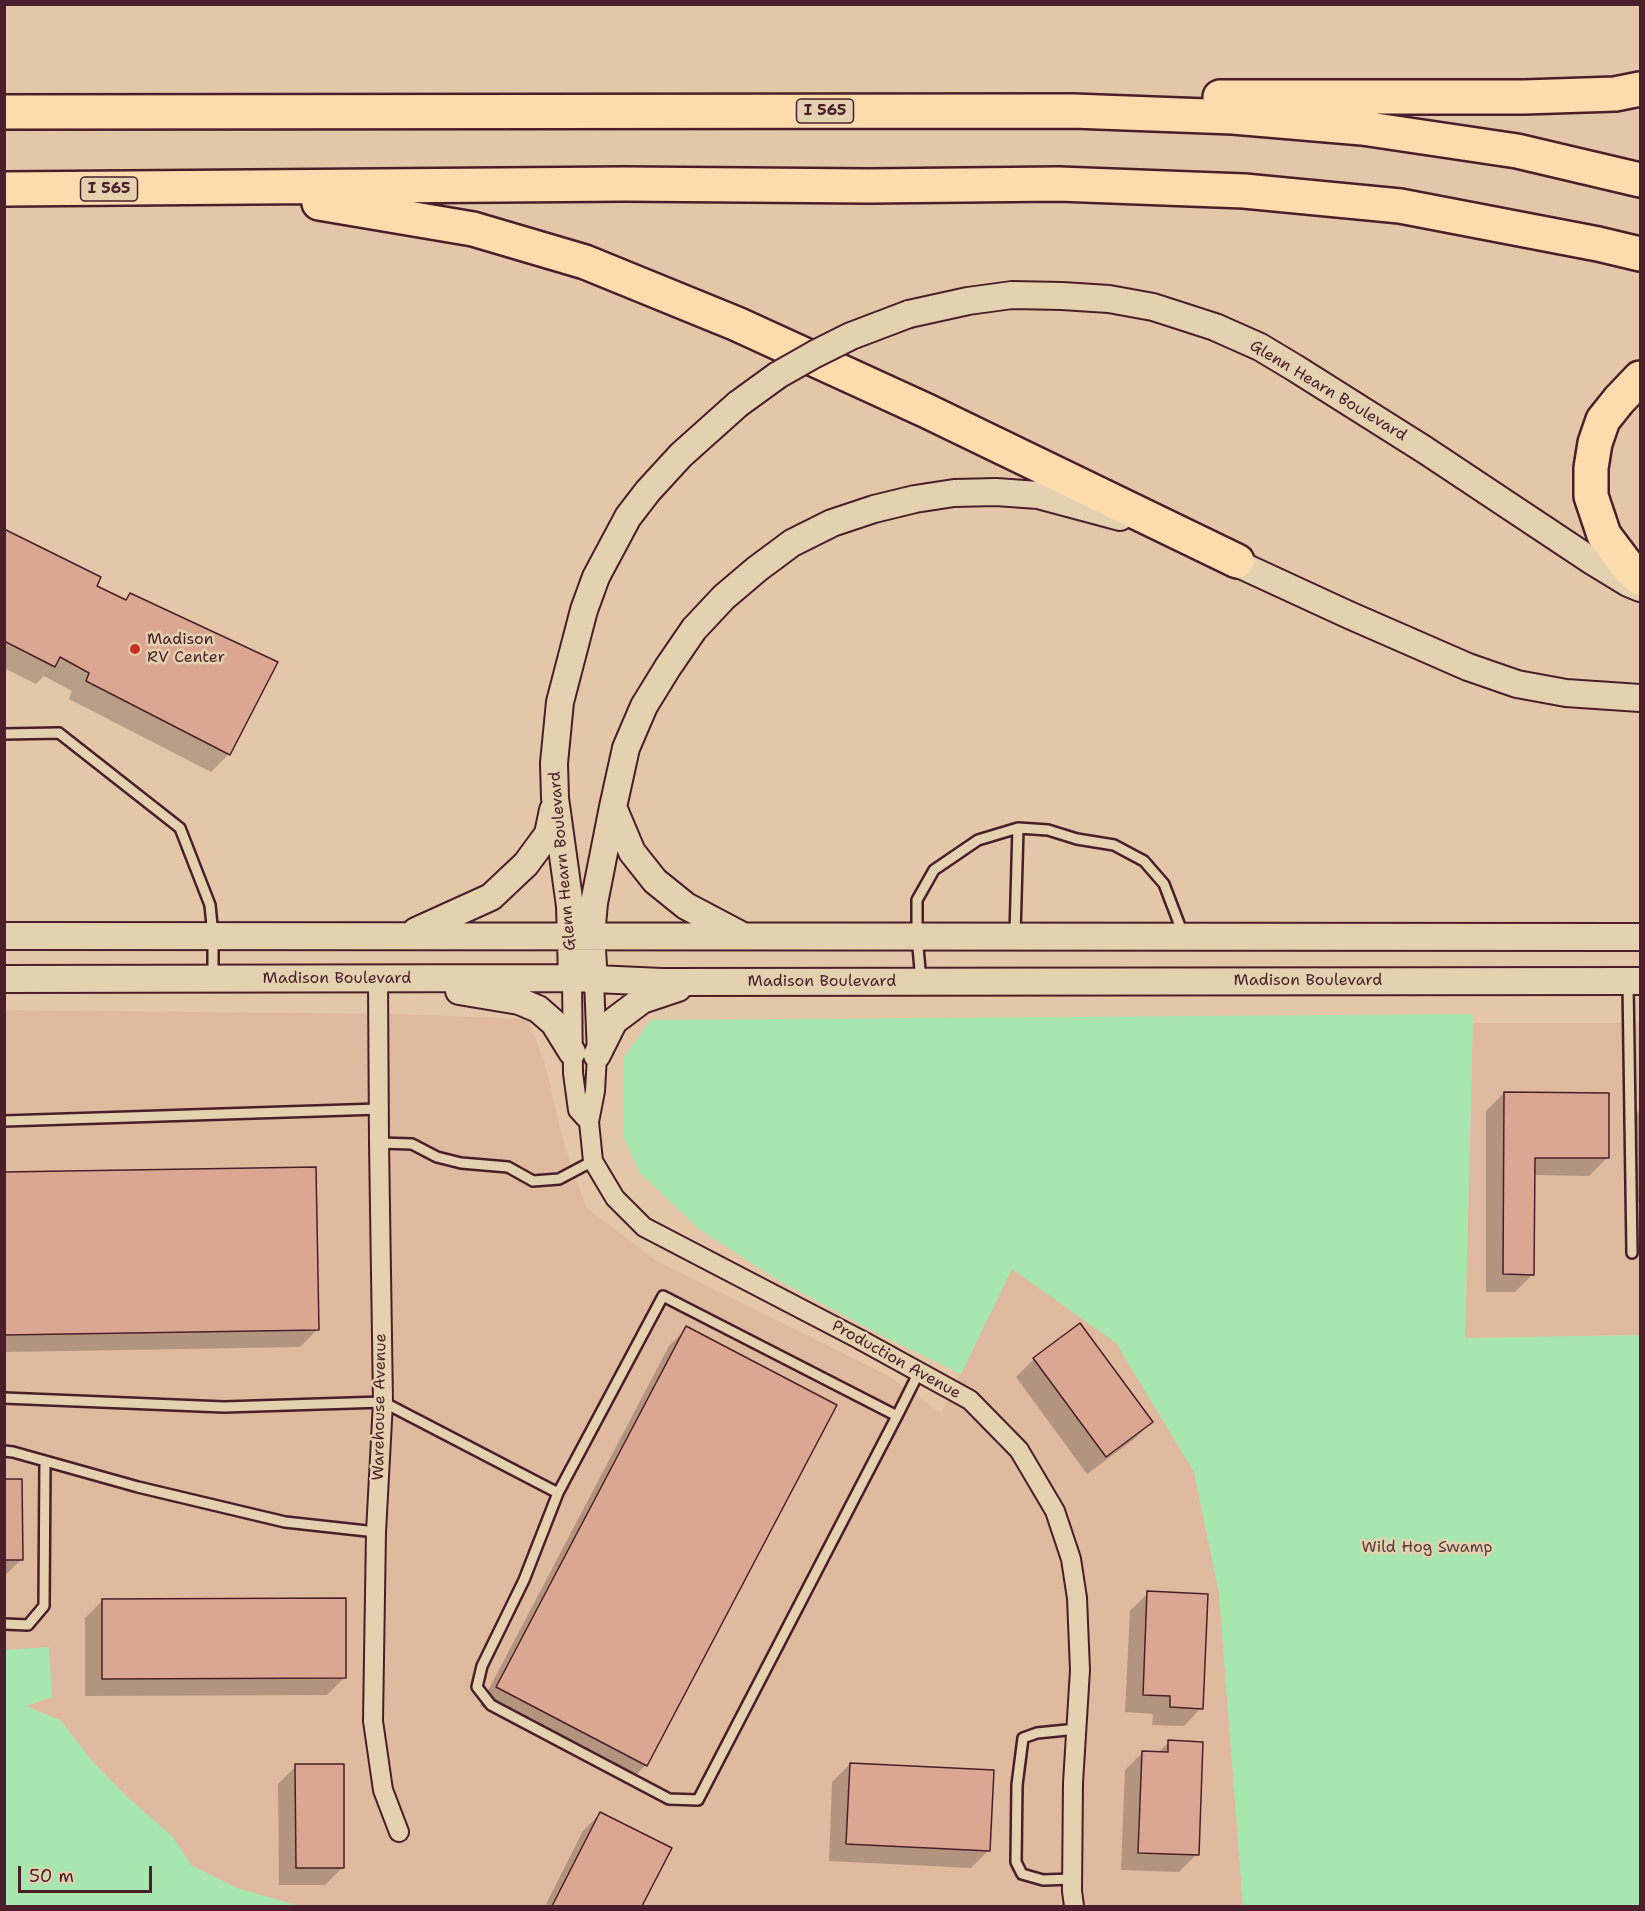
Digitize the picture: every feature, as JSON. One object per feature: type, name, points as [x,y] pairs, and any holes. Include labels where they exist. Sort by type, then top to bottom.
[{"type":"highway","points":[[1073,111],[1112,96],[1524,97],[1615,94],[1641,89]]},
{"type":"highway","name":"I 565","points":[[4,112],[1073,111],[1233,117],[1362,128],[1517,151],[1641,180]]},
{"type":"highway","name":"I 565","points":[[4,189],[624,184],[857,186],[1059,184],[1244,190],[1400,206],[1641,254]]},
{"type":"highway","points":[[213,189],[337,206],[472,229],[585,262],[737,324],[916,406],[1237,561]]},
{"type":"highway","points":[[1641,378],[1618,400],[1603,420],[1595,443],[1591,496],[1604,534],[1629,568],[1641,578]]},
{"type":"main road","name":"Glenn Hearn Boulevard","points":[[583,979],[581,936],[570,906],[555,798],[554,763],[560,702],[584,610],[612,545],[628,517],[648,491],[681,455],[738,404],[778,375],[815,354],[850,336],[909,314],[938,306],[1012,295],[1062,296],[1109,299],[1153,307],[1215,327],[1260,347],[1295,368],[1425,450],[1592,561],[1628,583],[1641,588]]},
{"type":"main road","name":"Glenn Hearn Boulevard","points":[[581,936],[594,903],[626,748],[645,706],[694,629],[724,597],[792,543],[832,523],[915,499],[954,493],[996,492],[1038,495],[1085,507],[1130,520],[1237,561],[1349,615],[1477,671],[1517,684],[1566,693],[1641,698]]},
{"type":"main road","points":[[404,936],[491,897],[526,864],[548,834],[555,798]]},
{"type":"main road","points":[[613,807],[632,852],[655,881],[686,906],[742,936]]},
{"type":"main road","points":[[4,936],[1641,937]]},
{"type":"main road","name":"Madison Boulevard","points":[[4,979],[583,979],[698,982],[1634,981]]},
{"type":"main road","points":[[378,979],[519,1000],[538,1009],[585,1054],[614,1021],[642,1000],[698,982]]},
{"type":"street","name":"Warehouse Avenue","points":[[378,979],[383,1402],[376,1532],[373,1720],[383,1790],[399,1832]]},
{"type":"street","name":"Production Avenue","points":[[583,979],[585,1054],[596,1091],[589,1122],[593,1161],[615,1198],[644,1227],[970,1400],[1019,1450],[1055,1511],[1071,1559],[1077,1598],[1080,1670],[1072,1879],[1074,1906]]},
{"type":"street","name":"Production Avenue","points":[[583,979],[585,1054],[573,1073],[579,1110],[589,1122]]},
{"type":"lane","points":[[4,734],[59,733],[180,828],[210,905],[213,979]]},
{"type":"lane","points":[[1015,936],[1018,828]]},
{"type":"lane","points":[[921,982],[917,900],[934,870],[978,840],[1018,828],[1048,831],[1077,839],[1114,844],[1144,861],[1164,884],[1184,937]]},
{"type":"lane","points":[[1632,1252],[1634,981]]},
{"type":"lane","points":[[4,1121],[379,1109]]},
{"type":"lane","points":[[379,1143],[412,1144],[437,1157],[461,1163],[508,1167],[533,1181],[559,1179],[593,1161]]},
{"type":"lane","points":[[897,1416],[663,1296],[558,1493],[524,1580],[482,1666],[477,1687],[491,1705],[669,1798],[698,1800],[897,1416],[919,1372]]},
{"type":"lane","points":[[4,1398],[224,1407],[383,1402],[558,1493]]},
{"type":"lane","points":[[4,1451],[138,1487],[285,1522],[376,1532]]},
{"type":"lane","points":[[4,1624],[28,1625],[44,1606],[45,1461]]},
{"type":"lane","points":[[1072,1879],[1043,1880],[1022,1874],[1016,1862],[1017,1785],[1023,1738],[1037,1733],[1077,1729]]},
{"type":"shaded area","points":[[5,1010],[399,1014],[528,1019],[544,1061],[565,1148],[586,1207],[655,1260],[887,1375],[941,1413],[1012,1269],[1116,1343],[1194,1472],[1219,1593],[1243,1906],[299,1906],[237,1888],[191,1865],[172,1836],[126,1796],[94,1763],[60,1720],[25,1706],[49,1657],[49,1648],[5,1650]]},
{"type":"shaded area","points":[[1473,1023],[1640,1023],[1640,1335],[1465,1338]]},
{"type":"green space","name":"Wild Hog Swamp","points":[[1473,1014],[1465,1338],[1640,1335],[1640,1906],[1243,1906],[1219,1593],[1194,1472],[1116,1343],[1012,1269],[961,1374],[877,1333],[780,1281],[700,1230],[640,1173],[623,1136],[624,1057],[651,1020]]},
{"type":"green space","points":[[49,1647],[52,1697],[26,1706],[60,1720],[94,1763],[126,1796],[172,1836],[191,1865],[237,1888],[299,1906],[5,1906],[5,1650]]},
{"type":"building","name":"Madison RV Center","points":[[4,529],[101,577],[97,586],[126,600],[130,593],[278,662],[230,755],[86,681],[89,673],[60,657],[55,667],[4,641]]},
{"type":"building","points":[[1504,1092],[1609,1093],[1609,1158],[1535,1158],[1534,1275],[1503,1274]]},
{"type":"building","points":[[316,1167],[319,1330],[4,1335],[4,1172]]},
{"type":"building","points":[[1080,1323],[1153,1422],[1106,1457],[1033,1358]]},
{"type":"building","points":[[686,1326],[837,1405],[647,1766],[496,1687]]},
{"type":"building","points":[[4,1479],[22,1479],[23,1560],[4,1560]]},
{"type":"building","points":[[1147,1591],[1208,1594],[1203,1709],[1170,1707],[1170,1696],[1143,1695]]},
{"type":"building","points":[[346,1598],[346,1678],[102,1679],[102,1599]]},
{"type":"building","points":[[1168,1740],[1203,1742],[1199,1855],[1138,1853],[1142,1751],[1168,1752]]},
{"type":"building","points":[[850,1763],[994,1770],[990,1851],[846,1844]]},
{"type":"building","points":[[295,1764],[344,1764],[344,1868],[296,1868]]},
{"type":"building","points":[[600,1812],[672,1848],[642,1906],[552,1906]]},
{"type":"place","name":"Madison RV Center","points":[[135,649]]}]
